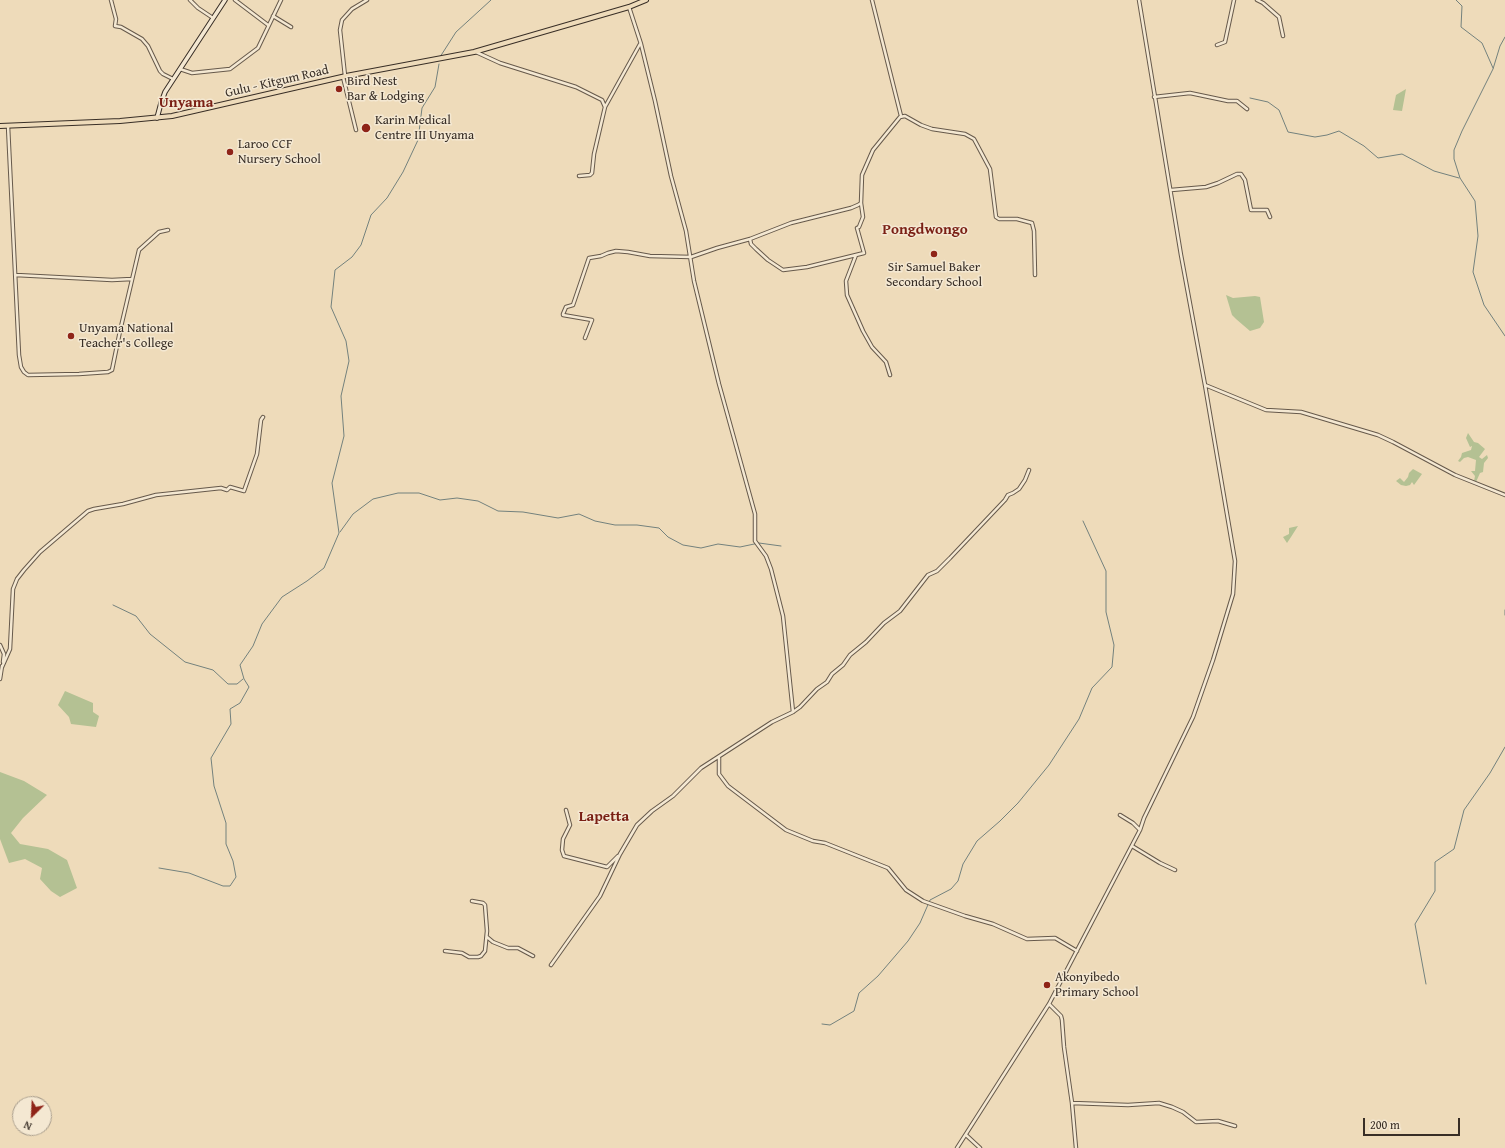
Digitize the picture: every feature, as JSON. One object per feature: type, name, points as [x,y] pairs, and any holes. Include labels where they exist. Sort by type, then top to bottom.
[{"type":"main road","name":"Gulu - Kitgum Road","points":[[0,126],[73,124],[157,118],[344,77],[474,52],[629,7],[646,0]]},
{"type":"street","points":[[111,0],[116,18],[115,26],[120,27],[142,39],[148,46],[160,71],[173,79]]},
{"type":"street","points":[[190,0],[198,8],[213,18]]},
{"type":"street","points":[[157,118],[163,97],[173,79],[225,0]]},
{"type":"street","points":[[235,0],[268,25]]},
{"type":"street","points":[[179,69],[192,73],[230,69],[258,48],[281,0]]},
{"type":"street","points":[[356,130],[344,77],[340,30],[342,20],[352,9],[366,0]]},
{"type":"street","points":[[872,0],[901,116]]},
{"type":"street","points":[[957,1148],[1049,1004],[1140,830],[1144,818],[1193,717],[1213,660],[1233,594],[1235,561],[1181,255],[1139,0]]},
{"type":"street","points":[[1217,45],[1225,42],[1234,0]]},
{"type":"street","points":[[1257,0],[1263,2],[1279,17],[1283,36]]},
{"type":"street","points":[[629,7],[641,44],[655,100],[669,170],[686,231],[694,281],[719,384],[754,514],[755,541],[766,556],[784,616],[793,712]]},
{"type":"street","points":[[273,16],[291,27]]},
{"type":"street","points":[[579,176],[592,174],[594,154],[606,107],[641,44]]},
{"type":"street","points":[[474,52],[500,63],[576,87],[602,100],[606,107]]},
{"type":"street","points":[[1154,97],[1190,93],[1228,101],[1237,101],[1247,109]]},
{"type":"street","points":[[750,239],[751,244],[756,249],[768,260],[783,270],[803,268],[864,253],[857,228],[859,227],[863,217],[861,203],[862,175],[873,150],[901,116]]},
{"type":"street","points":[[901,116],[907,117],[932,129],[964,134],[974,139],[990,169],[996,217],[999,219],[1018,219],[1032,223],[1034,231],[1035,275]]},
{"type":"street","points":[[8,125],[19,355],[21,367],[28,375],[79,374],[111,371],[114,367],[120,331],[139,250],[160,232],[168,230]]},
{"type":"street","points":[[1171,190],[1206,187],[1237,174],[1242,174],[1245,180],[1251,210],[1267,210],[1270,217]]},
{"type":"street","points":[[585,338],[592,320],[562,314],[566,307],[573,305],[589,258],[616,251],[650,256],[691,257],[750,239],[791,223],[851,208],[861,203]]},
{"type":"street","points":[[856,255],[847,278],[847,295],[863,331],[872,347],[886,362],[890,375]]},
{"type":"street","points":[[16,275],[112,280],[132,279]]},
{"type":"street","points":[[1205,385],[1266,410],[1302,412],[1386,438],[1449,472],[1505,495]]},
{"type":"street","points":[[2,667],[10,649],[13,589],[17,579],[40,552],[88,511],[94,509],[123,504],[156,495],[221,488],[227,490],[230,487],[244,490],[257,454],[261,420],[263,417]]},
{"type":"street","points":[[551,965],[600,896],[620,854],[637,825],[652,811],[673,796],[701,768],[772,722],[793,712],[802,705],[817,689],[827,682],[832,674],[843,665],[850,655],[866,642],[884,623],[900,611],[928,575],[937,571],[950,558],[1008,495],[1018,489],[1025,480],[1029,470]]},
{"type":"street","points":[[0,645],[4,654],[0,679]]},
{"type":"street","points":[[719,757],[719,774],[728,786],[784,829],[813,841],[825,843],[888,868],[906,890],[936,907],[993,924],[1027,939],[1055,938],[1077,951]]},
{"type":"street","points":[[566,810],[570,825],[563,839],[562,850],[564,856],[607,868],[620,854]]},
{"type":"street","points":[[1120,815],[1133,823],[1140,830]]},
{"type":"street","points":[[1132,846],[1175,870]]},
{"type":"street","points":[[445,951],[462,953],[469,957],[481,956],[485,951],[487,919],[485,905],[483,903],[472,901]]},
{"type":"street","points":[[486,937],[493,942],[508,948],[518,948],[533,956]]},
{"type":"street","points":[[1049,1004],[1061,1016],[1062,1020],[1076,1148]]},
{"type":"street","points":[[1072,1103],[1128,1105],[1159,1104],[1177,1110],[1196,1122],[1218,1121],[1235,1126]]},
{"type":"street","points":[[966,1135],[980,1148]]},
{"type":"green space","points":[[1406,89],[1402,111],[1393,110],[1396,95]]},
{"type":"green space","points":[[1226,295],[1233,298],[1260,297],[1264,322],[1260,328],[1250,331],[1236,319],[1232,315]]},
{"type":"green space","points":[[1468,433],[1474,442],[1478,443],[1485,449],[1479,457],[1482,459],[1487,455],[1488,458],[1484,463],[1483,472],[1480,473],[1476,482],[1474,481],[1475,476],[1471,471],[1475,471],[1476,460],[1468,457],[1464,458],[1460,462],[1458,461],[1462,453],[1471,450],[1472,446],[1470,447],[1466,438]]},
{"type":"green space","points":[[1413,469],[1422,474],[1414,485],[1412,482],[1410,485],[1401,485],[1396,481],[1400,478],[1404,482]]},
{"type":"green space","points":[[1298,526],[1287,543],[1283,537],[1289,534],[1289,528]]},
{"type":"green space","points":[[65,691],[93,703],[93,712],[99,716],[96,727],[71,724],[69,717],[58,705]]},
{"type":"green space","points":[[0,772],[24,781],[47,795],[23,818],[11,833],[20,844],[48,849],[67,860],[77,888],[60,897],[51,891],[40,879],[42,868],[25,859],[9,863],[0,839]]},
{"type":"waterway","points":[[440,57],[456,32],[491,0]]},
{"type":"waterway","points":[[1456,0],[1462,6],[1461,27],[1482,43],[1493,68]]},
{"type":"waterway","points":[[1505,37],[1500,46],[1493,69],[1454,150],[1454,159],[1460,178],[1475,201],[1478,236],[1473,272],[1484,305],[1505,336]]},
{"type":"waterway","points":[[159,868],[189,873],[223,886],[230,886],[236,877],[233,861],[226,844],[226,823],[214,786],[211,758],[231,724],[230,709],[240,703],[249,687],[244,679],[240,665],[253,646],[262,624],[282,597],[324,568],[339,533],[332,483],[344,436],[341,396],[349,361],[346,341],[331,307],[335,270],[352,257],[361,245],[371,215],[387,198],[403,172],[418,140],[422,108],[435,87],[439,64]]},
{"type":"waterway","points":[[1250,98],[1268,102],[1279,110],[1288,132],[1315,137],[1339,131],[1364,146],[1378,158],[1402,154],[1434,171],[1459,178]]},
{"type":"waterway","points":[[340,532],[353,514],[373,499],[398,493],[419,493],[440,500],[457,498],[478,501],[498,511],[523,512],[558,518],[579,514],[595,521],[615,525],[637,525],[659,528],[668,537],[683,545],[701,548],[718,544],[740,547],[759,543],[781,546]]},
{"type":"waterway","points":[[822,1024],[830,1025],[854,1011],[859,993],[878,976],[908,941],[920,923],[930,900],[951,889],[958,881],[963,864],[977,841],[1018,803],[1049,765],[1079,719],[1092,688],[1112,667],[1114,645],[1106,612],[1106,571],[1083,521]]},
{"type":"waterway","points":[[113,605],[136,616],[150,634],[185,662],[213,670],[228,684],[237,684],[243,679]]},
{"type":"waterway","points":[[1505,610],[1505,615]]},
{"type":"waterway","points":[[1426,984],[1415,924],[1435,891],[1435,862],[1454,849],[1464,810],[1490,773],[1505,747]]},
{"type":"place","name":"Bird Nest Bar & Lodging","points":[[339,89]]},
{"type":"place","name":"Karin Medical Centre III Unyama","points":[[366,128]]},
{"type":"place","name":"Laroo CCF Nursery School","points":[[230,152]]},
{"type":"place","name":"Sir Samuel Baker Secondary School","points":[[934,254]]},
{"type":"place","name":"Unyama National Teacher's College","points":[[71,336]]},
{"type":"place","name":"Akonyibedo Primary School","points":[[1047,985]]},
{"type":"district","name":"Unyama","points":[[186,103]]},
{"type":"district","name":"Pongdwongo","points":[[925,230]]},
{"type":"district","name":"Lapetta","points":[[604,817]]}]
